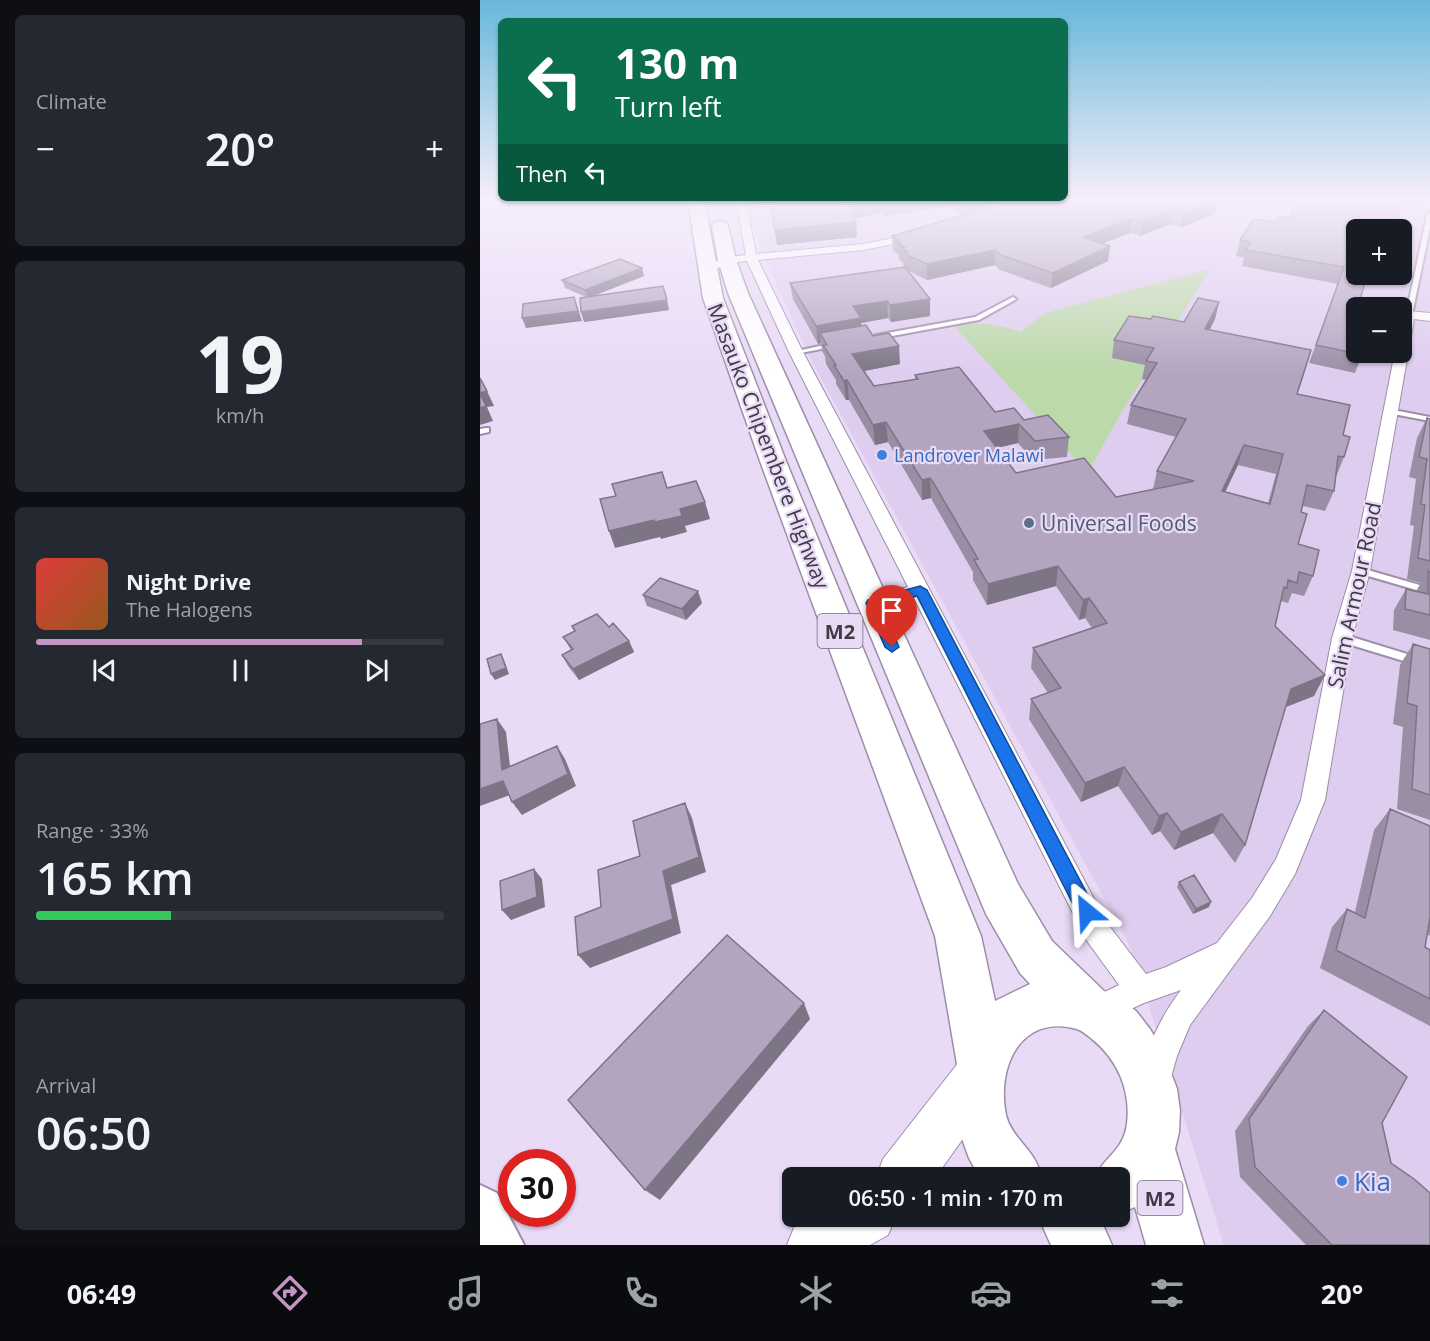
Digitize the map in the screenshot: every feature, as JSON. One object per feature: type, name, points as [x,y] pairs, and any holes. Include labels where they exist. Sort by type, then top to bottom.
[{"type":"highway","name":"Masauko Chipembere Highway","points":[[726,258],[729,263]]},
{"type":"highway","name":"Masauko Chipembere Highway","points":[[728,258],[738,293],[1002,899],[1036,957],[1090,1009]]},
{"type":"highway","name":"Masauko Chipembere Highway","points":[[729,263],[713,298],[773,461],[958,936],[980,1069]]},
{"type":"highway","name":"M2","points":[[1006,1167],[997,1156],[984,1131],[978,1102],[980,1069],[993,1037],[1012,1017],[1034,1006],[1060,1002],[1090,1009],[1115,1025],[1133,1044],[1146,1068],[1154,1094],[1155,1123],[1134,1168],[1175,1245]]},
{"type":"highway","points":[[1072,1227],[1083,1245]]},
{"type":"main road","points":[[910,1167],[980,1069]]},
{"type":"main road","points":[[815,1245],[849,1227]]},
{"type":"street","points":[[729,263],[730,258]]},
{"type":"street","points":[[729,263],[768,258]]},
{"type":"street","points":[[729,263],[753,265],[1097,932],[1140,990]]},
{"type":"street","points":[[1412,315],[1430,317]]},
{"type":"street","name":"Salim Armour Road","points":[[1154,1094],[1162,1054],[1180,1015],[1261,907],[1286,866],[1313,800],[1342,638],[1361,571],[1400,363]]},
{"type":"street","points":[[873,603],[920,590]]},
{"type":"street","name":"Salim Armour Road","points":[[1090,1009],[1171,981],[1224,954]]},
{"type":"street","points":[[480,1210],[499,1245]]},
{"type":"lane","name":"Salim Armour Road","points":[[1412,301],[1421,258]]},
{"type":"lane","points":[[864,340],[977,319],[1012,299]]},
{"type":"lane","points":[[796,352],[841,344]]},
{"type":"lane","points":[[1391,411],[1430,419]]},
{"type":"lane","points":[[1361,571],[1430,591]]},
{"type":"lane","points":[[1342,638],[1430,665]]},
{"type":"shaded area","points":[[765,258],[1346,258],[1346,285],[1412,285],[1412,258],[1430,258],[1430,1245],[1224,1245],[1130,946],[811,360]]},
{"type":"green space","points":[[1210,269],[1114,425],[1088,473],[955,327],[988,324],[1020,332],[1045,313]]},
{"type":"building","points":[[914,258],[956,258],[927,264]]},
{"type":"building","points":[[1010,258],[1084,258],[1053,273]]},
{"type":"building","points":[[1293,258],[1346,258],[1346,285],[1364,285],[1361,297],[1346,297],[1346,351],[1316,345],[1344,267]]},
{"type":"building","points":[[620,259],[642,268],[585,290],[562,280]]},
{"type":"building","points":[[905,267],[930,299],[890,305],[887,301],[853,306],[861,318],[816,326],[790,283]]},
{"type":"building","points":[[663,286],[667,300],[581,312],[580,298]]},
{"type":"building","points":[[574,297],[578,311],[522,318],[523,304]]},
{"type":"building","points":[[1198,298],[1219,302],[1205,329],[1311,350],[1297,394],[1350,405],[1343,435],[1350,437],[1344,457],[1338,456],[1334,491],[1307,485],[1301,512],[1307,514],[1298,544],[1319,550],[1313,576],[1299,572],[1297,583],[1288,580],[1287,588],[1284,587],[1275,626],[1325,675],[1291,689],[1245,845],[1222,814],[1181,832],[1167,813],[1159,816],[1124,767],[1085,783],[1031,699],[1061,688],[1033,648],[1107,623],[1089,598],[1083,600],[1058,566],[988,584],[974,560],[978,559],[933,482],[930,478],[922,480],[886,422],[873,425],[847,380],[844,381],[834,365],[836,365],[823,345],[827,345],[820,333],[866,325],[873,336],[889,333],[899,346],[852,354],[874,386],[918,379],[915,375],[959,367],[995,412],[1014,408],[1024,420],[1048,415],[1069,437],[1035,441],[1019,424],[984,431],[1016,473],[1084,458],[1116,497],[1194,481],[1157,471],[1186,419],[1131,405],[1157,363],[1146,361],[1154,348],[1114,340],[1129,316],[1151,319],[1153,316],[1184,322]],"holes":[[[1244,445],[1283,454],[1270,504],[1222,491]]]},
{"type":"building","points":[[480,378],[487,391],[480,393]]},
{"type":"building","points":[[480,393],[486,406],[480,408]]},
{"type":"building","points":[[1427,418],[1430,419],[1430,561],[1418,558],[1425,505],[1421,504],[1427,459],[1419,457]]},
{"type":"building","points":[[662,472],[667,488],[696,481],[705,502],[680,509],[682,516],[609,531],[600,499],[616,496],[612,484]]},
{"type":"building","points":[[1428,571],[1430,572],[1430,615],[1405,609],[1406,589],[1428,594]]},
{"type":"building","points":[[660,578],[698,591],[682,609],[643,595]]},
{"type":"building","points":[[597,614],[609,627],[613,623],[629,641],[573,669],[562,655],[573,649],[563,637],[575,631],[572,626]]},
{"type":"building","points":[[1413,644],[1430,649],[1430,795],[1412,789],[1417,706],[1407,703]]},
{"type":"building","points":[[501,654],[506,668],[491,674],[487,659]]},
{"type":"building","points":[[497,719],[502,770],[557,746],[568,774],[512,802],[503,781],[480,789],[480,724]]},
{"type":"building","points":[[685,803],[699,857],[663,871],[673,919],[578,955],[575,917],[601,907],[598,870],[640,856],[633,821]]},
{"type":"building","points":[[1390,809],[1430,826],[1430,918],[1425,947],[1430,950],[1430,999],[1336,950],[1347,909],[1365,918]]},
{"type":"building","points":[[534,869],[537,897],[502,910],[500,881]]},
{"type":"building","points":[[1194,875],[1211,902],[1196,909],[1179,882]]},
{"type":"building","points":[[727,935],[804,1003],[645,1190],[568,1100]]},
{"type":"building","points":[[1324,1010],[1407,1077],[1382,1123],[1391,1163],[1430,1193],[1430,1245],[1332,1245],[1255,1167],[1249,1119]]},
{"type":"place","name":"Landrover Malawi","points":[[882,455]]},
{"type":"place","name":"Universal Foods","points":[[1029,523]]},
{"type":"place","name":"Kia","points":[[1342,1181]]},
{"type":"route","points":[[892,647],[873,603],[920,590],[1087,912]]}]
